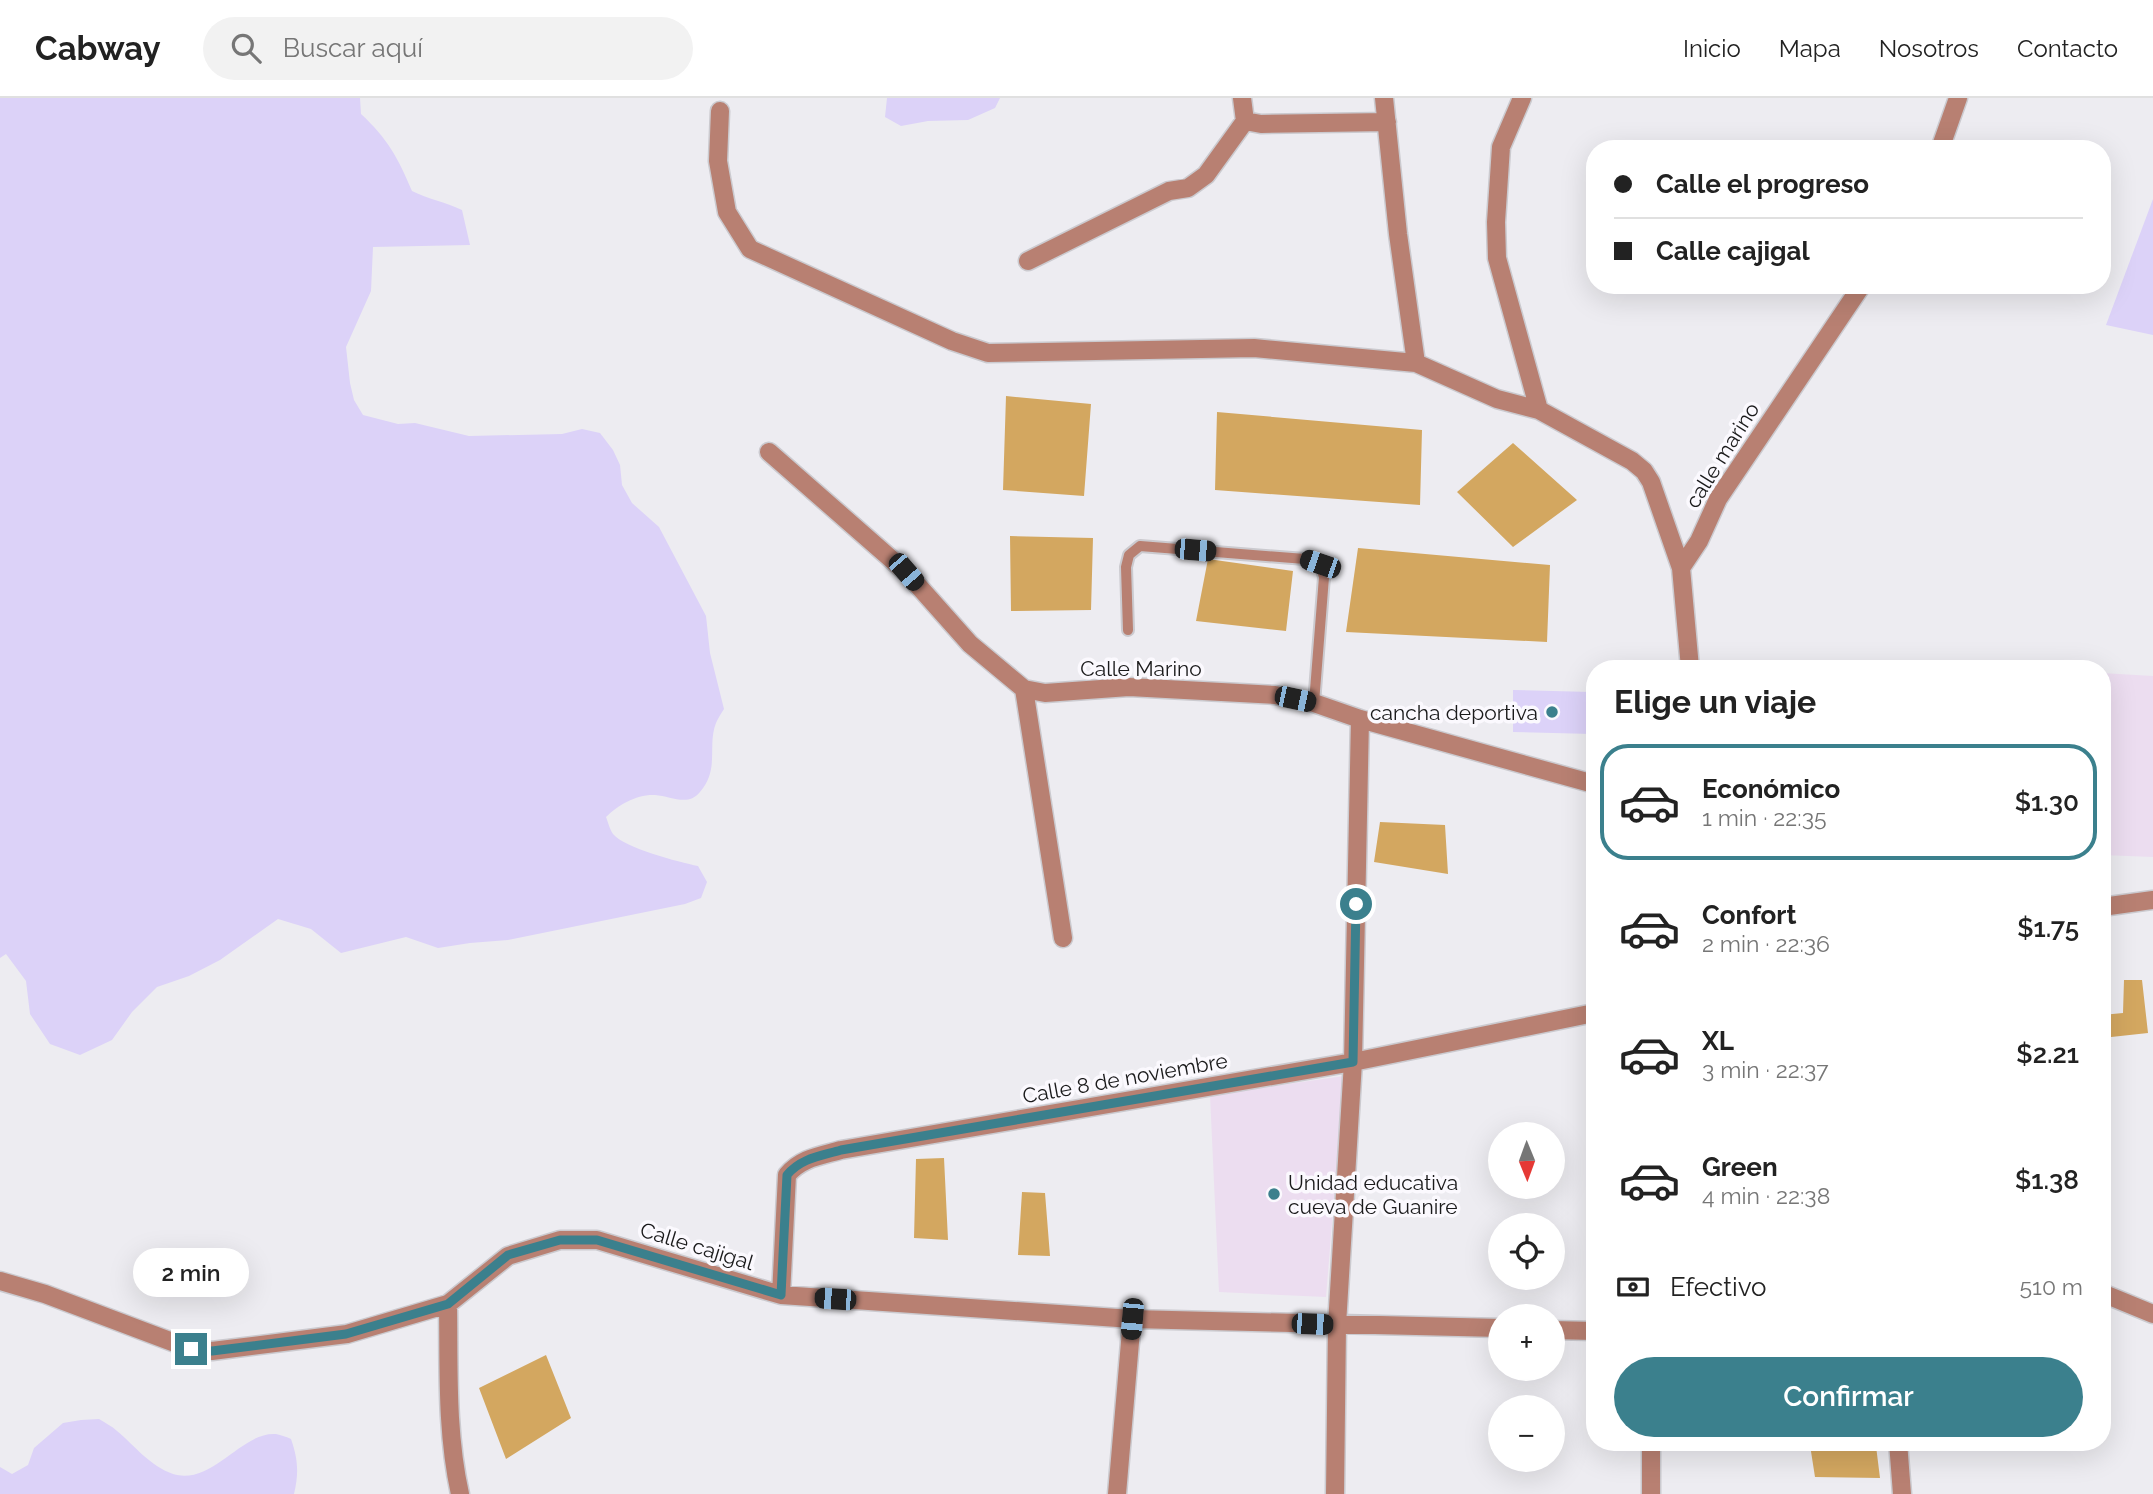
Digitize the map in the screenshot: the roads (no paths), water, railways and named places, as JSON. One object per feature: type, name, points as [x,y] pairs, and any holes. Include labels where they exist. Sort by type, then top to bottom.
[{"type":"street","points":[[1028,261],[1170,191],[1188,188],[1206,174],[1245,121],[1242,98]]},
{"type":"street","points":[[1384,98],[1398,234],[1416,363]]},
{"type":"street","points":[[1522,98],[1501,147],[1496,222],[1497,258],[1539,410]]},
{"type":"street","points":[[1943,140],[1958,98]]},
{"type":"street","points":[[720,111],[718,161],[727,212],[750,248],[952,341],[988,353],[1254,348],[1416,363],[1497,399],[1539,410],[1632,461],[1644,471],[1650,482],[1681,568],[1689,660]]},
{"type":"street","points":[[1245,121],[1261,124],[1387,122]]},
{"type":"street","name":"calle marino","points":[[1681,568],[1699,541],[1717,499],[1856,294]]},
{"type":"street","points":[[769,452],[906,572],[970,644],[1024,690],[1063,938]]},
{"type":"street","name":"Calle Marino","points":[[1024,690],[1045,693],[1129,687],[1275,695],[1314,703],[1360,719],[1586,782]]},
{"type":"street","points":[[1335,1494],[1337,1325],[1353,1062],[1360,719]]},
{"type":"street","points":[[2111,906],[2153,900]]},
{"type":"street","name":"Calle 8 de noviembre","points":[[781,1295],[787,1175],[795,1165],[808,1159],[841,1150],[1353,1062],[1586,1015]]},
{"type":"street","name":"Calle cajigal","points":[[0,1281],[45,1294],[191,1349],[212,1351],[346,1334],[448,1304],[508,1255],[560,1240],[597,1240],[781,1295],[1132,1319],[1488,1328]]},
{"type":"street","points":[[2111,1297],[2153,1314]]},
{"type":"street","points":[[448,1304],[450,1415],[453,1462],[460,1494]]},
{"type":"street","points":[[1117,1494],[1132,1319]]},
{"type":"street","points":[[1565,1330],[1586,1331]]},
{"type":"street","points":[[1651,1451],[1651,1494]]},
{"type":"street","points":[[1899,1451],[1902,1494]]},
{"type":"lane","points":[[1128,630],[1126,567],[1129,555],[1140,546],[1305,559],[1320,564],[1324,577],[1314,703]]},
{"type":"place","name":"cancha deportiva","points":[[1552,712]]},
{"type":"place","name":"Unidad educativa cueva de Guanire","points":[[1274,1194]]}]
